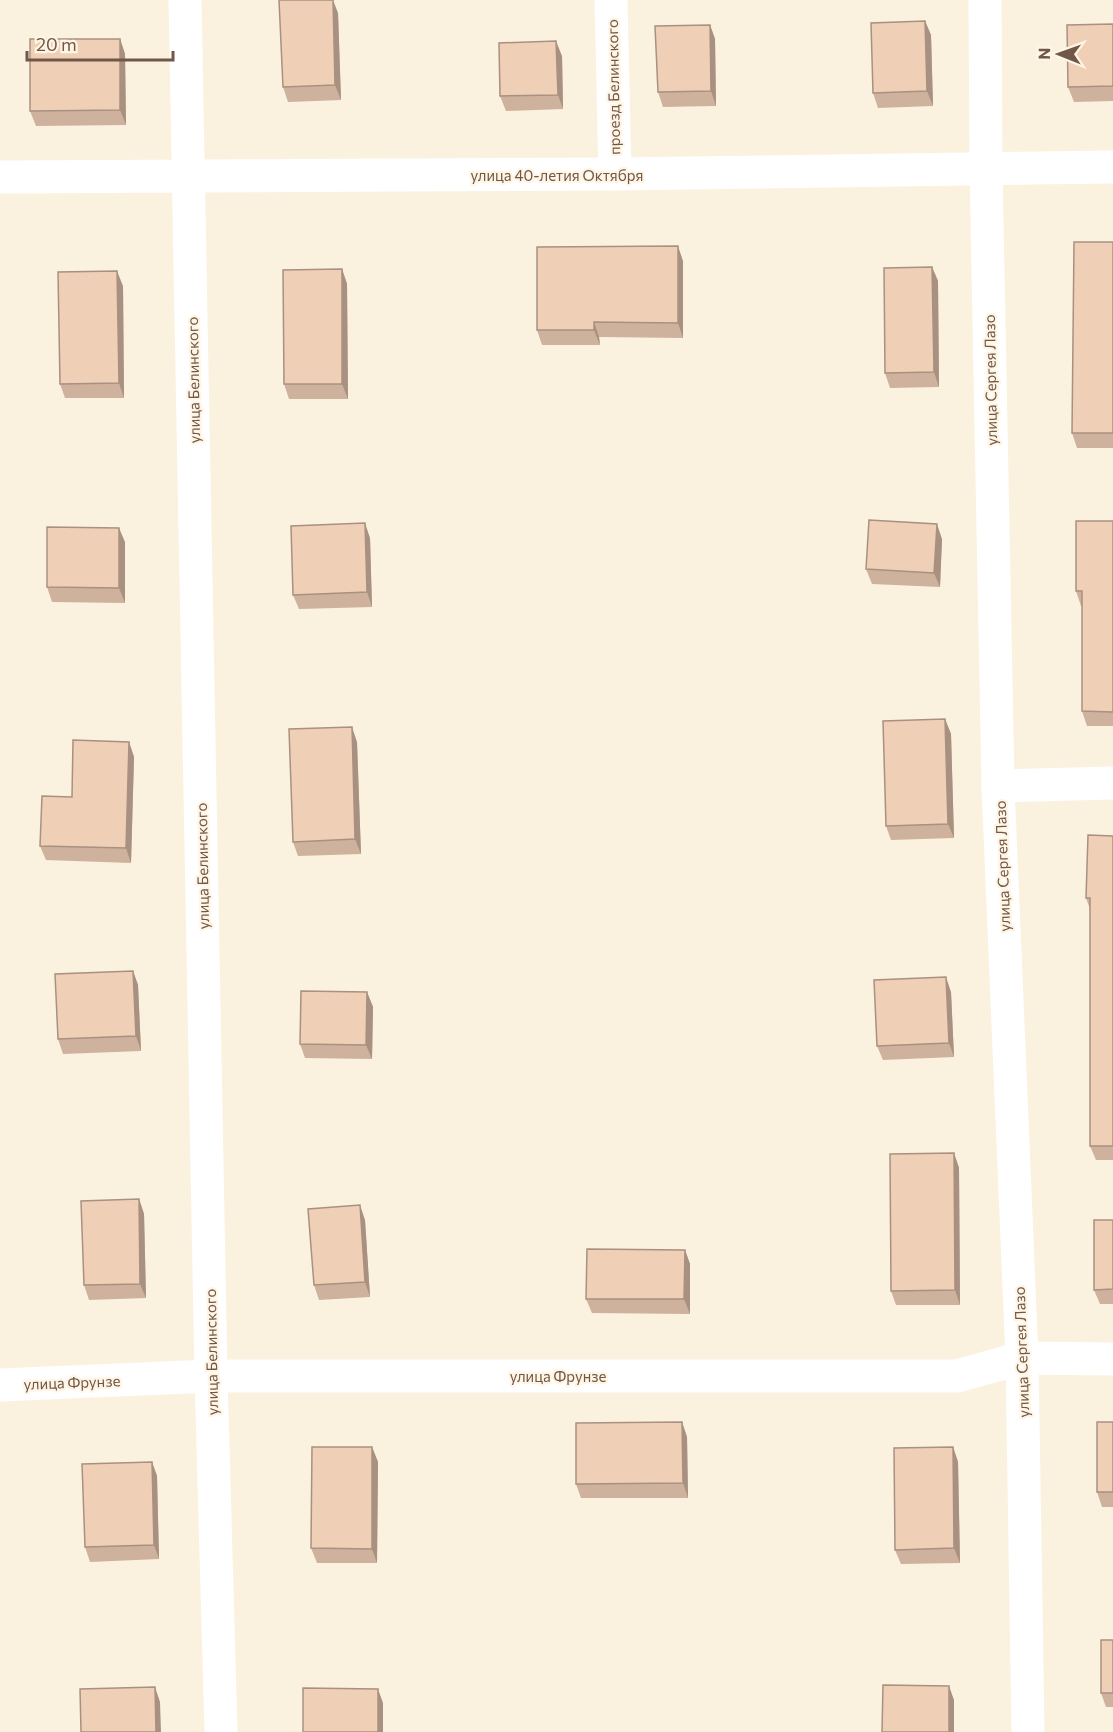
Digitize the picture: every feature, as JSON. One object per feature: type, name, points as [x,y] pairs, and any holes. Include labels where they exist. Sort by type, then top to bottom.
[{"type":"street","name":"улица Белинского","points":[[185,0],[211,1376],[221,1732]]},
{"type":"street","name":"проезд Белинского","points":[[612,0],[615,174]]},
{"type":"street","name":"улица Сергея Лазо","points":[[985,0],[998,786],[1023,1358],[1028,1732]]},
{"type":"street","name":"улица 40-летия Октября","points":[[0,177],[615,174],[1113,167]]},
{"type":"street","points":[[998,786],[1113,783]]},
{"type":"street","name":"улица Фрунзе","points":[[0,1385],[211,1376],[957,1376],[1023,1358],[1113,1359]]},
{"type":"building","points":[[279,0],[333,0],[335,85],[283,87]]},
{"type":"building","points":[[925,21],[927,91],[873,93],[871,23]]},
{"type":"building","points":[[1113,24],[1113,86],[1068,87],[1067,25]]},
{"type":"building","points":[[710,25],[711,91],[658,92],[655,26]]},
{"type":"building","points":[[30,39],[120,39],[120,110],[30,111]]},
{"type":"building","points":[[556,41],[558,95],[500,96],[499,43]]},
{"type":"building","points":[[1074,242],[1113,242],[1113,433],[1072,433]]},
{"type":"building","points":[[678,246],[678,323],[594,322],[594,330],[537,330],[537,247]]},
{"type":"building","points":[[932,267],[934,372],[885,373],[884,268]]},
{"type":"building","points":[[342,269],[342,384],[284,384],[283,270]]},
{"type":"building","points":[[117,271],[119,383],[60,384],[58,272]]},
{"type":"building","points":[[869,520],[937,524],[934,573],[866,569]]},
{"type":"building","points":[[1076,521],[1113,521],[1113,712],[1082,711],[1082,591],[1076,591]]},
{"type":"building","points":[[365,523],[367,592],[293,595],[291,526]]},
{"type":"building","points":[[47,527],[119,528],[119,588],[47,587]]},
{"type":"building","points":[[945,719],[948,824],[886,826],[883,721]]},
{"type":"building","points":[[352,727],[355,839],[293,842],[289,729]]},
{"type":"building","points":[[73,740],[129,742],[126,848],[40,846],[42,796],[72,797]]},
{"type":"building","points":[[1088,835],[1113,836],[1113,1146],[1090,1146],[1090,898],[1086,898]]},
{"type":"building","points":[[133,971],[136,1036],[58,1039],[55,974]]},
{"type":"building","points":[[946,977],[949,1043],[877,1046],[874,980]]},
{"type":"building","points":[[301,991],[367,992],[366,1045],[300,1044]]},
{"type":"building","points":[[954,1153],[955,1290],[891,1291],[890,1154]]},
{"type":"building","points":[[139,1199],[140,1284],[84,1285],[81,1201]]},
{"type":"building","points":[[360,1205],[365,1282],[314,1285],[308,1209]]},
{"type":"building","points":[[1094,1220],[1113,1220],[1113,1289],[1094,1290]]},
{"type":"building","points":[[587,1249],[685,1250],[684,1299],[586,1299]]},
{"type":"building","points":[[682,1422],[683,1483],[576,1484],[576,1423]]},
{"type":"building","points":[[1097,1422],[1113,1422],[1113,1492],[1097,1492]]},
{"type":"building","points":[[312,1447],[372,1447],[372,1549],[311,1548]]},
{"type":"building","points":[[953,1447],[954,1548],[895,1550],[894,1448]]},
{"type":"building","points":[[152,1462],[154,1545],[85,1547],[82,1464]]},
{"type":"building","points":[[1101,1640],[1113,1640],[1113,1693],[1101,1693]]},
{"type":"building","points":[[883,1685],[949,1686],[949,1732],[882,1732]]},
{"type":"building","points":[[155,1687],[156,1732],[81,1732],[80,1689]]},
{"type":"building","points":[[303,1688],[378,1689],[378,1732],[303,1732]]}]
